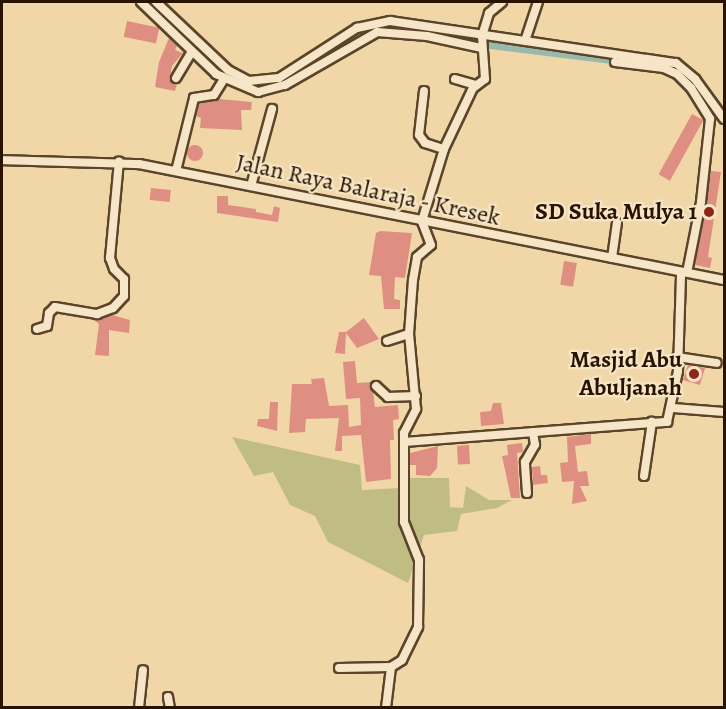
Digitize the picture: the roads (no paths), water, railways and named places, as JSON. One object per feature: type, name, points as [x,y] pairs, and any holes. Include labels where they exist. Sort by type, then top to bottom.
[{"type":"street","points":[[141,2],[224,79],[246,90],[273,89],[377,32],[482,42],[525,41],[676,63],[695,78],[724,120]]},
{"type":"street","points":[[156,2],[228,70],[257,82],[279,78],[357,28],[376,22],[482,42]]},
{"type":"street","points":[[339,668],[391,667],[402,660],[412,644],[420,607],[419,560],[404,522],[405,425],[416,409],[409,334],[416,259],[432,243],[422,221],[444,149],[476,85],[485,78],[482,42],[489,13],[502,2]]},
{"type":"street","points":[[525,41],[538,2]]},
{"type":"street","points":[[176,78],[192,51]]},
{"type":"street","points":[[405,442],[667,422],[673,408],[684,273],[701,202],[710,119],[691,88],[677,74],[664,68],[615,62]]},
{"type":"street","points":[[176,171],[194,98],[214,95],[224,79]]},
{"type":"street","points":[[455,79],[476,85]]},
{"type":"street","points":[[424,91],[419,135],[424,143],[444,149]]},
{"type":"street","points":[[251,186],[272,109]]},
{"type":"street","name":"Jalan Raya Balaraja - Kresek","points":[[2,160],[119,161],[724,280]]},
{"type":"street","points":[[37,329],[47,326],[49,314],[55,307],[97,314],[113,308],[124,296],[124,279],[114,269],[110,258],[119,161]]},
{"type":"street","points":[[612,258],[617,222]]},
{"type":"street","points":[[387,341],[409,334]]},
{"type":"street","points":[[677,357],[717,363]]},
{"type":"street","points":[[376,386],[388,397],[416,396]]},
{"type":"street","points":[[673,408],[724,412]]},
{"type":"street","points":[[644,476],[652,422]]},
{"type":"street","points":[[527,493],[525,462],[535,445],[533,432]]},
{"type":"street","points":[[386,708],[391,667]]},
{"type":"street","points":[[139,708],[143,670]]},
{"type":"street","points":[[168,697],[170,708]]},
{"type":"waterway","points":[[467,42],[620,61]]},
{"type":"waterway","points":[[677,70],[704,97]]},
{"type":"place","name":"SD Suka Mulya 1","points":[[709,212]]},
{"type":"place","name":"Masjid Abu Abuljanah","points":[[694,374]]}]
